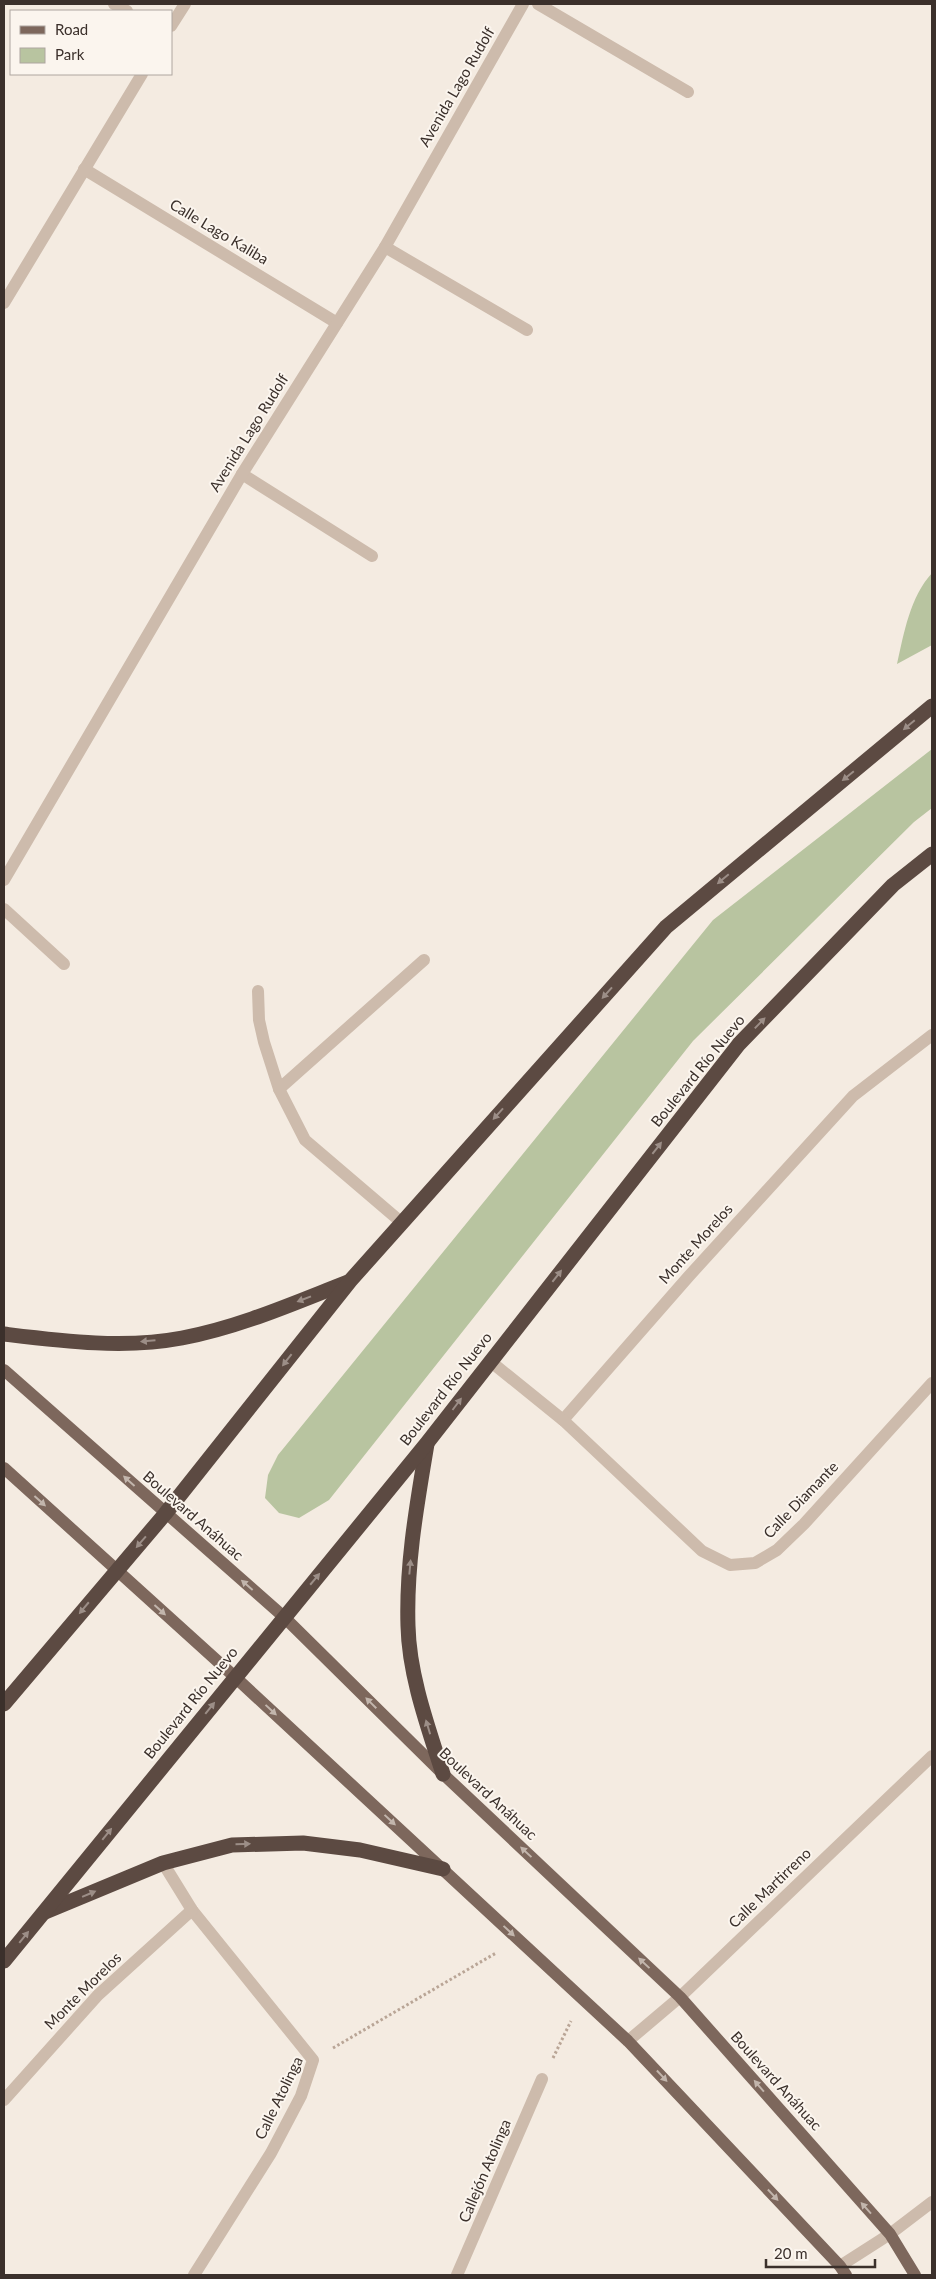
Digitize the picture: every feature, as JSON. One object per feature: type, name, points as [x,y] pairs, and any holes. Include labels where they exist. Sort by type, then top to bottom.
[{"type":"highway","points":[[4,1704],[165,1514],[350,1281],[666,927],[932,706]]},
{"type":"highway","name":"Boulevard Río Nuevo","points":[[4,1961],[427,1443],[739,1044],[893,885],[932,854]]},
{"type":"highway","points":[[4,1334],[52,1340],[117,1344],[182,1338],[254,1318],[350,1281]]},
{"type":"highway","points":[[427,1443],[413,1531],[408,1627],[422,1707],[443,1774]]},
{"type":"highway","points":[[44,1913],[163,1863],[232,1845],[303,1843],[360,1850],[443,1870]]},
{"type":"main road","name":"Boulevard Anáhuac","points":[[4,1370],[284,1617],[443,1774],[680,1996],[890,2234],[915,2275]]},
{"type":"main road","points":[[4,1468],[235,1677],[628,2041],[843,2271]]},
{"type":"street","points":[[114,4],[125,10]]},
{"type":"street","points":[[172,24],[185,4]]},
{"type":"street","name":"Avenida Lago Rudolf","points":[[4,880],[242,474],[385,247],[523,4]]},
{"type":"street","points":[[538,4],[688,92]]},
{"type":"street","points":[[4,303],[141,75]]},
{"type":"street","name":"Calle Lago Kaliba","points":[[84,169],[338,323]]},
{"type":"street","points":[[385,247],[527,330]]},
{"type":"street","points":[[242,474],[372,556]]},
{"type":"street","points":[[4,909],[64,964]]},
{"type":"street","points":[[279,1089],[424,960]]},
{"type":"street","points":[[258,991],[259,1020],[279,1089],[304,1140],[401,1222]]},
{"type":"street","name":"Monte Morelos","points":[[563,1420],[689,1276],[853,1096],[932,1035]]},
{"type":"street","points":[[490,1361],[563,1420]]},
{"type":"street","name":"Calle Diamante","points":[[563,1420],[702,1551],[730,1565],[755,1563],[777,1550],[804,1524],[932,1383]]},
{"type":"street","name":"Calle Martirreno","points":[[628,2041],[680,1996],[932,1756]]},
{"type":"street","points":[[163,1863],[192,1910],[313,2060]]},
{"type":"street","name":"Monte Morelos","points":[[4,2100],[98,1995],[192,1910]]},
{"type":"street","name":"Calle Atolinga","points":[[194,2275],[271,2153],[301,2096],[313,2060]]},
{"type":"street","name":"Callejón Atolinga","points":[[457,2275],[542,2079]]},
{"type":"street","points":[[843,2271],[932,2202]]},
{"type":"path","name":"Calle Atolinga","points":[[313,2060],[519,1940]]},
{"type":"path","points":[[542,2079],[582,1998]]},
{"type":"green space","points":[[932,573],[932,645],[897,664],[905,628],[913,604],[924,583]]},
{"type":"green space","points":[[932,749],[932,808],[914,822],[693,1041],[329,1500],[299,1518],[279,1513],[265,1498],[268,1475],[278,1455],[713,920]]}]
